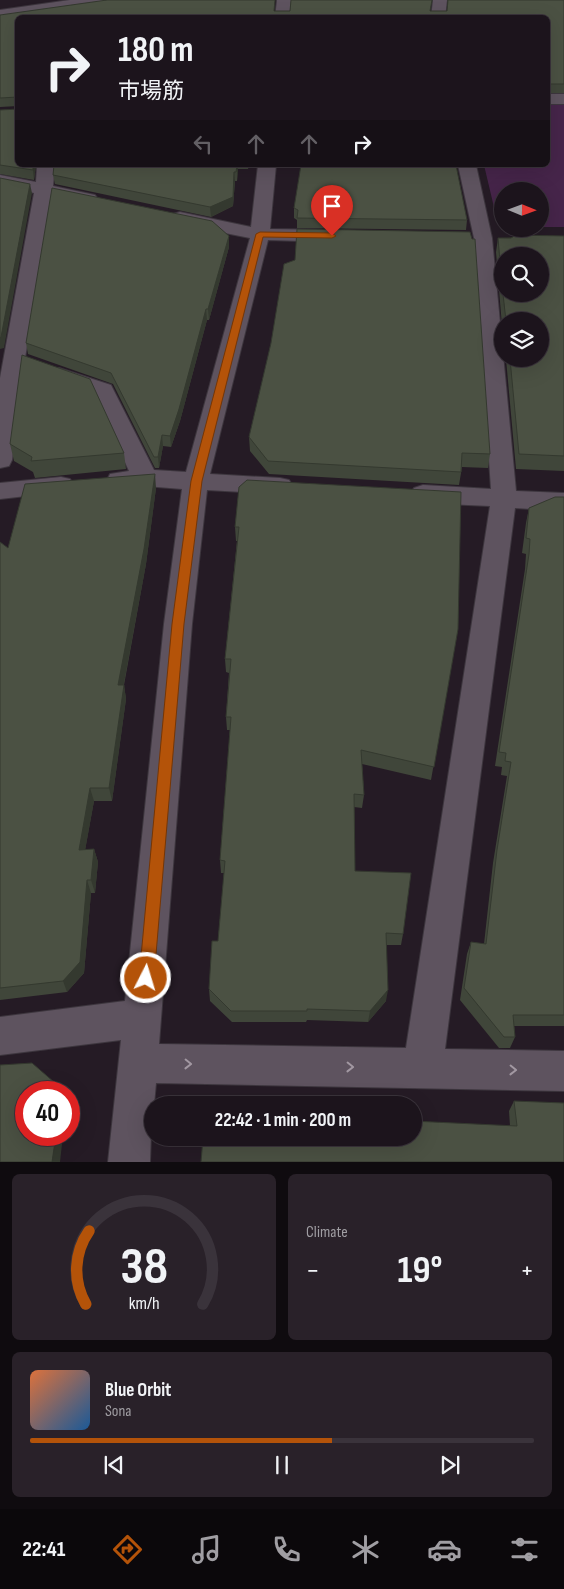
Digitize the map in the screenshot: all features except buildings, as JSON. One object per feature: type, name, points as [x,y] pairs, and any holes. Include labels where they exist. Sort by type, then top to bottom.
[{"type":"street","points":[[282,15],[284,0]]},
{"type":"street","points":[[438,15],[440,0]]},
{"type":"street","points":[[0,14],[93,1]]},
{"type":"street","points":[[86,15],[93,1]]},
{"type":"street","points":[[550,99],[564,99]]},
{"type":"street","points":[[0,460],[21,362],[46,167]]},
{"type":"street","points":[[129,1162],[178,624],[196,481],[260,234],[267,167]]},
{"type":"street","points":[[423,1068],[504,498],[482,238],[468,167]]},
{"type":"street","points":[[0,180],[111,203]]},
{"type":"street","points":[[159,213],[260,234],[353,236]]},
{"type":"street","points":[[21,362],[103,390],[145,478]]},
{"type":"street","points":[[0,491],[145,478],[301,487]]},
{"type":"street","points":[[398,492],[564,502]]},
{"type":"street","points":[[0,1036],[143,1018]]},
{"type":"street","points":[[139,1063],[564,1071]]},
{"type":"shaded area","points":[[550,105],[564,105],[564,227],[549,227],[549,182],[494,182],[494,207],[484,167],[550,167]]},
{"type":"route","points":[[146,978],[178,624],[196,481],[260,234],[332,236]]}]
